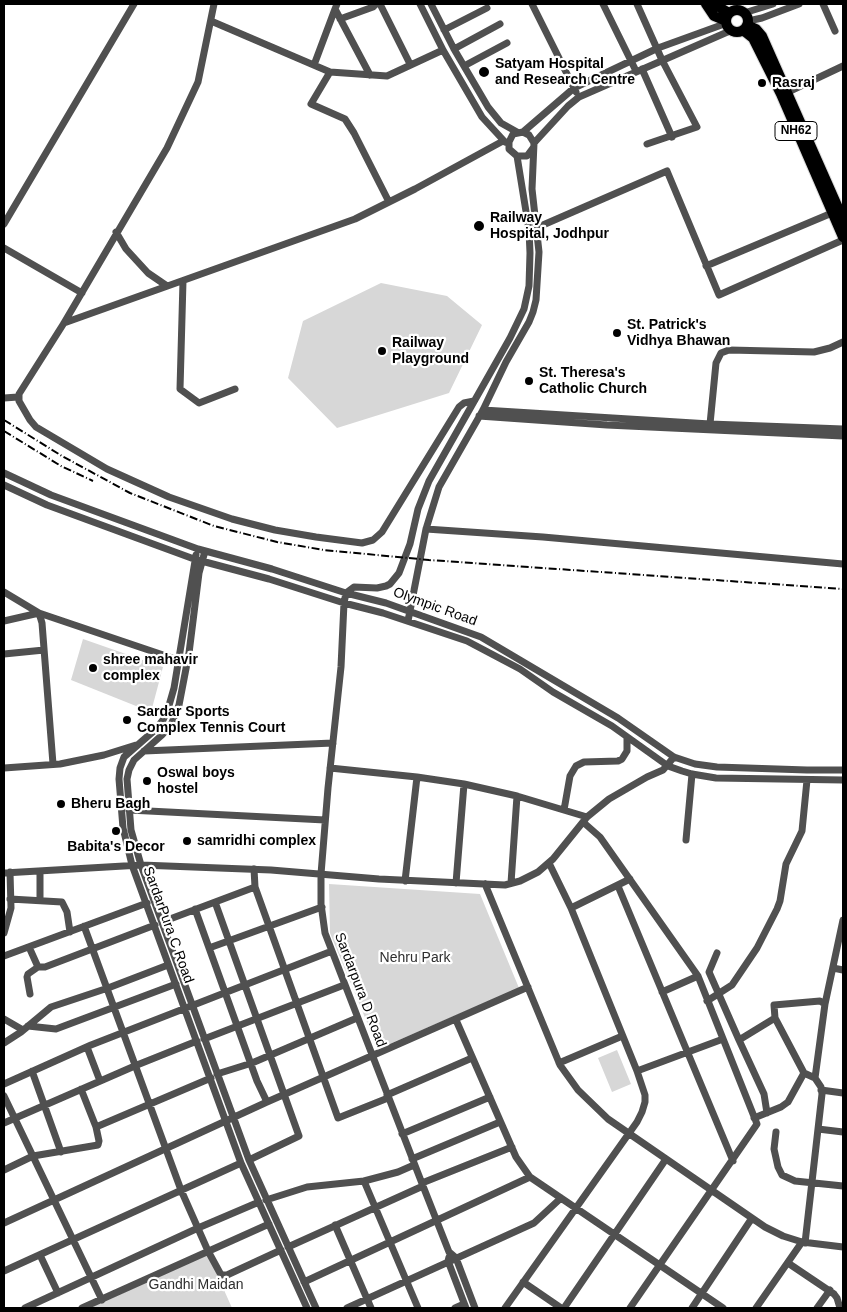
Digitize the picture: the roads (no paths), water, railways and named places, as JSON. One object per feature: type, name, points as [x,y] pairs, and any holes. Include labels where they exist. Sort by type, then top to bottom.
[{"type":"highway","name":"NH62","points":[[706,4],[714,16],[756,29],[762,36],[843,219]]},
{"type":"highway","name":"NH62","points":[[714,4],[737,22],[753,38],[781,94],[843,239]]},
{"type":"street","points":[[4,224],[134,4]]},
{"type":"street","points":[[18,397],[82,293],[116,232],[167,148],[198,82],[214,4]]},
{"type":"street","points":[[340,18],[378,4],[410,64]]},
{"type":"street","points":[[420,4],[443,50],[482,117],[506,143],[511,152],[517,156],[527,156],[533,146],[568,106],[579,97],[662,60],[773,4]]},
{"type":"street","points":[[408,621],[426,529],[439,487],[481,413],[533,312],[538,280],[538,252],[532,189],[533,146],[529,135],[501,123],[488,107],[454,49],[431,4]]},
{"type":"street","points":[[532,4],[579,97]]},
{"type":"street","points":[[603,4],[631,61],[639,70],[672,137]]},
{"type":"street","points":[[637,4],[662,60],[697,127],[647,144]]},
{"type":"street","points":[[64,323],[355,219],[506,143],[574,88],[658,48],[737,22],[762,18],[799,4]]},
{"type":"street","points":[[823,4],[835,31]]},
{"type":"street","points":[[314,65],[336,6]]},
{"type":"street","points":[[336,6],[340,18],[370,75]]},
{"type":"street","points":[[444,30],[486,8]]},
{"type":"street","points":[[211,21],[330,72],[387,76],[443,50]]},
{"type":"street","points":[[454,49],[500,24]]},
{"type":"street","points":[[464,66],[507,43]]},
{"type":"street","points":[[788,92],[843,66]]},
{"type":"street","points":[[330,72],[311,104],[345,119],[389,202]]},
{"type":"street","points":[[346,593],[354,587],[377,588],[386,586],[390,584],[398,573],[410,544],[418,510],[430,481],[519,320],[529,286],[531,264],[529,230],[517,156]]},
{"type":"street","points":[[536,228],[667,171],[719,295],[843,239]]},
{"type":"street","points":[[706,266],[832,214]]},
{"type":"street","points":[[116,232],[126,249],[148,274],[166,286]]},
{"type":"street","points":[[4,248],[82,293]]},
{"type":"street","points":[[183,280],[180,389],[199,404],[235,389]]},
{"type":"street","points":[[710,424],[716,363],[721,353],[729,350],[814,352],[843,342]]},
{"type":"street","points":[[479,393],[488,399]]},
{"type":"street","points":[[18,397],[30,420],[36,426],[108,469],[150,490],[250,524],[316,538],[362,543],[373,540],[382,532],[459,407],[464,403],[474,402]]},
{"type":"street","points":[[4,398],[18,397]]},
{"type":"street","points":[[481,413],[843,429]]},
{"type":"street","points":[[481,413],[607,426],[843,436]]},
{"type":"street","name":"Olympic Road","points":[[4,473],[51,495],[201,550],[272,569],[346,593],[411,611],[481,637],[618,718],[674,757],[695,764],[717,767],[843,770]]},
{"type":"street","name":"Olympic Road","points":[[4,485],[47,505],[194,559],[269,579],[467,641],[520,669],[552,692],[612,726],[668,766],[692,774],[716,778],[843,780]]},
{"type":"street","points":[[426,529],[543,537],[843,564]]},
{"type":"street","name":"SardarPura C Road","points":[[200,1040],[193,1005],[132,865],[123,828],[119,779],[124,757],[163,720],[174,688],[194,559],[201,550]]},
{"type":"street","name":"SardarPura C Road","points":[[201,550],[202,561],[185,678],[179,705],[171,725],[131,762],[128,770],[131,830],[168,965],[214,1076],[234,1118],[263,1201],[269,1224],[304,1282],[316,1308]]},
{"type":"street","points":[[4,592],[39,613],[178,660]]},
{"type":"street","name":"Sardarpura D Road","points":[[346,593],[341,667],[321,874],[325,932],[422,1185],[449,1252],[456,1258],[475,1308]]},
{"type":"street","points":[[4,621],[39,613]]},
{"type":"street","points":[[39,613],[42,623],[54,764]]},
{"type":"street","points":[[467,641],[469,633]]},
{"type":"street","points":[[4,654],[44,650]]},
{"type":"street","points":[[564,810],[570,776],[576,766],[584,762],[618,761],[622,759],[626,751],[627,738]]},
{"type":"street","points":[[4,768],[54,764],[104,755],[138,744],[144,751],[333,743]]},
{"type":"street","points":[[4,928],[10,912],[7,873],[40,870],[141,865],[254,869],[456,883],[511,884],[538,872],[550,862],[585,819],[609,799],[663,770],[674,757]]},
{"type":"street","points":[[330,768],[464,784],[517,796],[564,810],[585,819],[600,837],[698,976],[757,1124],[630,1308]]},
{"type":"street","points":[[686,840],[692,774]]},
{"type":"street","points":[[405,880],[417,777]]},
{"type":"street","points":[[707,1000],[732,985],[752,954],[780,902],[786,864],[802,831],[807,780]]},
{"type":"street","points":[[456,883],[464,784]]},
{"type":"street","points":[[511,884],[517,796]]},
{"type":"street","points":[[129,810],[325,820]]},
{"type":"street","points":[[505,1308],[637,1122],[644,1106],[645,1095],[637,1071],[571,908],[550,862]]},
{"type":"street","points":[[254,869],[255,887],[338,1118],[472,1058]]},
{"type":"street","points":[[40,870],[40,900]]},
{"type":"street","points":[[571,908],[630,879]]},
{"type":"street","points":[[485,884],[559,1063],[578,1090],[608,1119],[628,1134],[752,1218],[783,1236],[803,1242],[843,1247]]},
{"type":"street","points":[[618,886],[733,1161]]},
{"type":"street","points":[[30,994],[27,977],[28,974],[38,967],[45,967],[93,950],[158,923],[255,887]]},
{"type":"street","points":[[10,900],[62,902],[67,912],[70,932]]},
{"type":"street","points":[[216,902],[299,1136],[249,1160]]},
{"type":"street","points":[[4,956],[147,903]]},
{"type":"street","points":[[210,948],[322,907]]},
{"type":"street","points":[[195,909],[257,1081],[267,1102]]},
{"type":"street","points":[[814,1078],[825,1004],[843,920]]},
{"type":"street","points":[[84,926],[137,1065],[181,1190],[208,1251],[220,1273],[225,1276],[422,1185],[512,1147]]},
{"type":"street","points":[[29,947],[38,967]]},
{"type":"street","points":[[4,1084],[87,1047],[332,951]]},
{"type":"street","points":[[717,953],[709,972],[764,1094],[766,1113]]},
{"type":"street","points":[[4,1044],[51,1007],[168,965]]},
{"type":"street","points":[[833,968],[843,970]]},
{"type":"street","points":[[662,992],[698,976]]},
{"type":"street","points":[[4,1019],[26,1028],[56,1029],[176,984]]},
{"type":"street","points":[[4,1123],[137,1065],[344,985]]},
{"type":"street","points":[[4,1223],[267,1102],[528,987]]},
{"type":"street","points":[[756,1308],[803,1242],[812,1183],[821,1090],[821,1087],[814,1078],[804,1073],[775,1018],[774,1005],[820,1001],[825,1004]]},
{"type":"street","points":[[96,1127],[214,1076],[252,1063],[357,1018]]},
{"type":"street","points":[[739,1040],[775,1018]]},
{"type":"street","points":[[456,1020],[516,1157],[530,1177],[723,1308]]},
{"type":"street","points":[[559,1063],[620,1037]]},
{"type":"street","points":[[637,1071],[723,1039]]},
{"type":"street","points":[[87,1047],[100,1081]]},
{"type":"street","points":[[32,1071],[61,1152]]},
{"type":"street","points":[[754,1118],[781,1107],[788,1102],[804,1073]]},
{"type":"street","name":"SardarPura C Road","points":[[214,1076],[226,1121],[241,1163],[263,1201],[284,1248],[307,1308]]},
{"type":"street","points":[[4,1170],[33,1156],[98,1146],[96,1127],[81,1089]]},
{"type":"street","points":[[821,1090],[843,1093]]},
{"type":"street","points":[[4,1096],[102,1300]]},
{"type":"street","points":[[402,1134],[490,1097]]},
{"type":"street","points":[[25,1308],[198,1228],[263,1201],[307,1187],[364,1181],[398,1172],[413,1162],[500,1122]]},
{"type":"street","points":[[818,1129],[843,1132]]},
{"type":"street","points":[[776,1132],[774,1149],[780,1172],[790,1180],[843,1186]]},
{"type":"street","points":[[523,1282],[563,1308],[666,1159]]},
{"type":"street","points":[[4,1272],[241,1163]]},
{"type":"street","points":[[304,1282],[437,1222],[444,1216],[530,1177]]},
{"type":"street","points":[[364,1181],[418,1308]]},
{"type":"street","points":[[347,1308],[534,1223],[560,1198]]},
{"type":"street","points":[[692,1308],[752,1218]]},
{"type":"street","points":[[82,1308],[269,1224]]},
{"type":"street","points":[[335,1225],[371,1308]]},
{"type":"street","name":"Sardarpura D Road","points":[[449,1252],[448,1261],[465,1306]]},
{"type":"street","points":[[40,1255],[58,1293]]},
{"type":"street","points":[[788,1263],[830,1290],[837,1298],[840,1308]]},
{"type":"street","points":[[817,1308],[830,1290]]},
{"type":"street","points":[[455,1308],[465,1306]]},
{"type":"railway","points":[[4,420],[62,456],[130,493],[214,526],[277,542],[324,550],[429,560],[843,589]]},
{"type":"railway","points":[[4,431],[61,466],[93,481]]},
{"type":"place","name":"Satyam Hospital and Research Centre","points":[[484,72]]},
{"type":"place","name":"Rasraj","points":[[762,83]]},
{"type":"place","name":"Railway Hospital, Jodhpur","points":[[479,226]]},
{"type":"place","name":"St. Patrick's Vidhya Bhawan","points":[[617,333]]},
{"type":"place","name":"Railway Playground","points":[[382,351]]},
{"type":"place","name":"St. Theresa's Catholic Church","points":[[529,381]]},
{"type":"place","name":"shree mahavir complex","points":[[93,668]]},
{"type":"place","name":"Sardar Sports Complex Tennis Court","points":[[127,720]]},
{"type":"place","name":"Oswal boys hostel","points":[[147,781]]},
{"type":"place","name":"Bheru Bagh","points":[[61,804]]},
{"type":"place","name":"Babita's Decor","points":[[116,831]]},
{"type":"place","name":"samridhi complex","points":[[187,841]]},
{"type":"park label","name":"Nehru Park","points":[[415,958]]},
{"type":"park label","name":"Gandhi Maidan","points":[[196,1285]]}]
